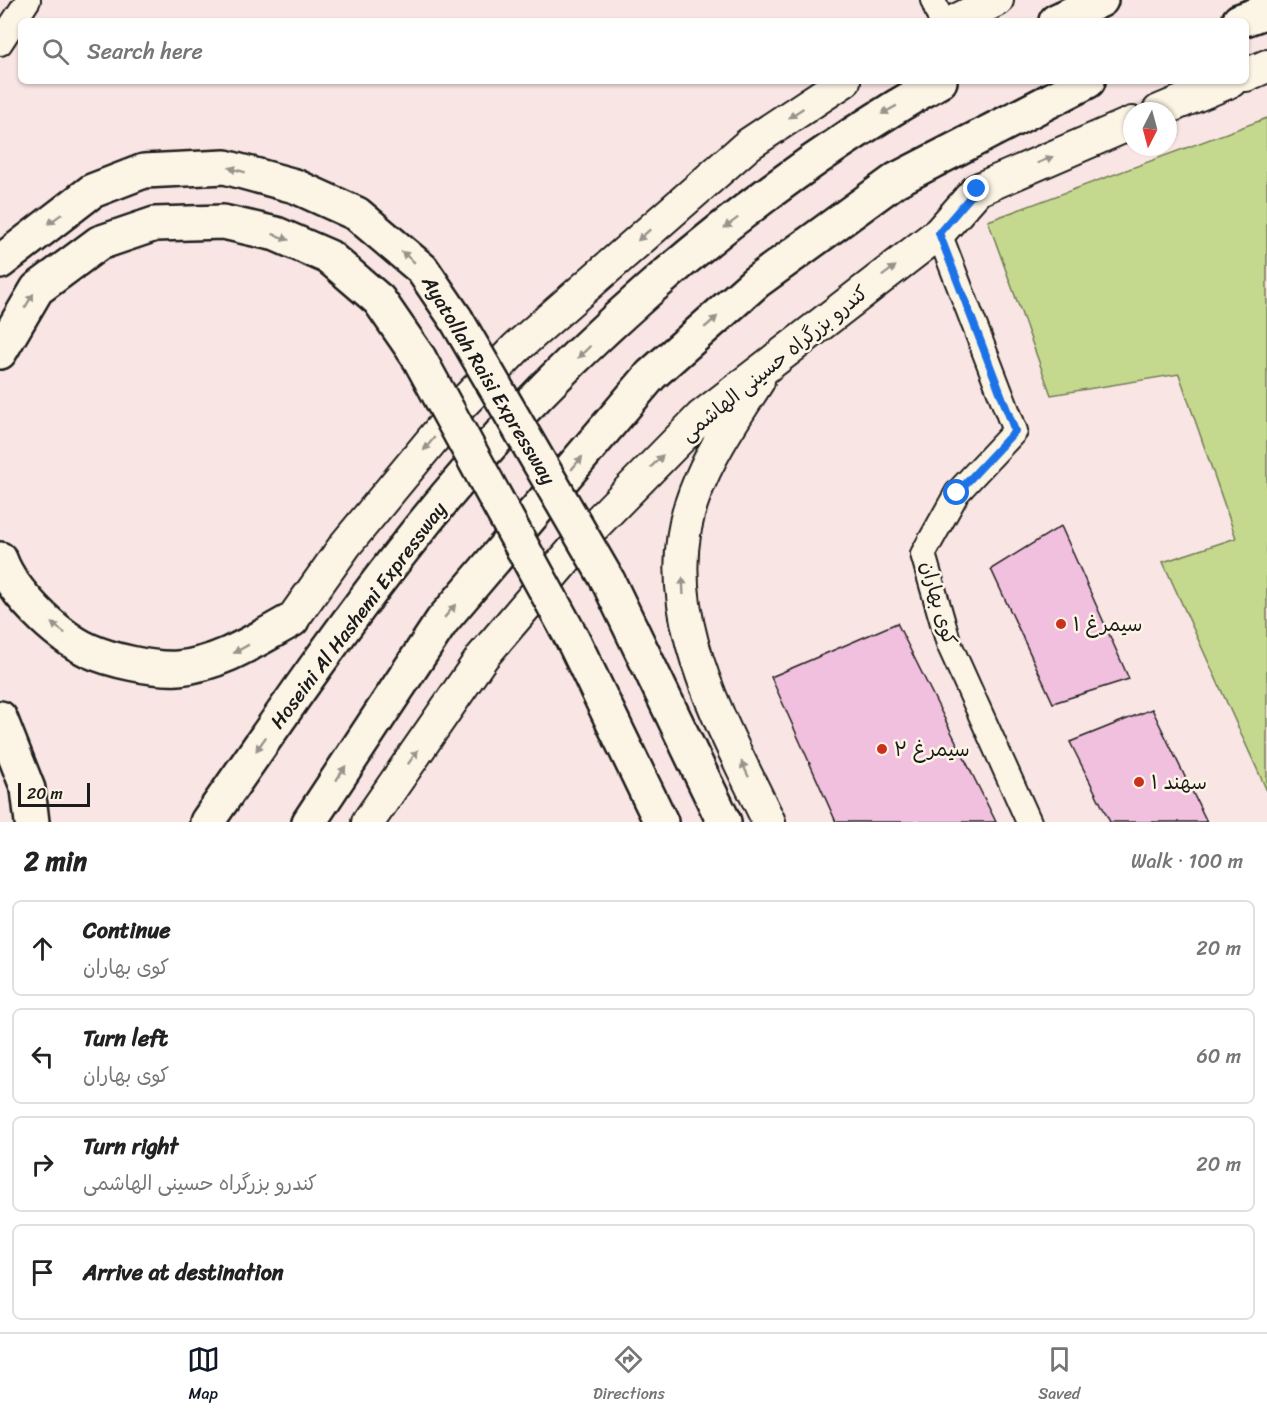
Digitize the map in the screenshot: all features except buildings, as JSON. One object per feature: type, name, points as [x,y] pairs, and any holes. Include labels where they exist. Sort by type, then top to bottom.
[{"type":"highway","points":[[1062,18],[1101,0]]},
{"type":"highway","points":[[1247,18],[1267,11]]},
{"type":"highway","name":"Hoseini Al Hashemi Expressway","points":[[207,822],[405,546],[521,412],[622,316],[723,228],[878,116],[935,84]]},
{"type":"highway","points":[[309,822],[442,621],[651,375],[756,282],[896,180],[1083,84]]},
{"type":"highway","name":"Ayatollah Raisi Expressway","points":[[0,262],[92,191],[144,171],[225,166],[295,186],[357,214],[422,269],[456,319],[608,581],[724,822]]},
{"type":"highway","points":[[0,352],[37,289],[99,243],[154,224],[223,222],[276,234],[329,257],[379,300],[419,358],[574,642],[661,822]]},
{"type":"highway","points":[[0,559],[24,601],[56,627],[87,649],[135,663],[178,668],[232,654],[292,620]]},
{"type":"highway","points":[[0,718],[28,789],[32,822]]},
{"type":"main road","points":[[961,18],[997,0]]},
{"type":"main road","points":[[1249,74],[1267,66]]},
{"type":"main road","points":[[292,620],[346,544],[447,422],[516,348],[749,144],[839,84]]},
{"type":"main road","points":[[1177,104],[1224,84]]},
{"type":"main road","name":"کندرو بزرگراه حسینی الهاشمی","points":[[368,822],[483,657],[592,528],[701,417],[939,233],[977,189],[1123,127]]},
{"type":"main road","points":[[769,822],[708,689],[684,616],[681,545],[694,494],[720,442],[770,362]]},
{"type":"street","points":[[0,43],[28,0]]},
{"type":"street","points":[[933,0],[940,18]]},
{"type":"street","name":"کوی بهاران","points":[[939,233],[1015,431],[957,493],[923,554],[949,644],[1029,822]]},
{"type":"green space","points":[[1267,118],[1267,791],[1163,562],[1236,538],[1179,374],[1051,395],[988,221],[1164,156],[1177,156],[1177,151]]},
{"type":"place","name":"سیمرغ ۱","points":[[1061,624]]},
{"type":"place","name":"سیمرغ ۲","points":[[882,749]]},
{"type":"place","name":"سهند ۱","points":[[1139,782]]},
{"type":"route","points":[[957,493],[1015,431],[939,233],[977,189]]}]
